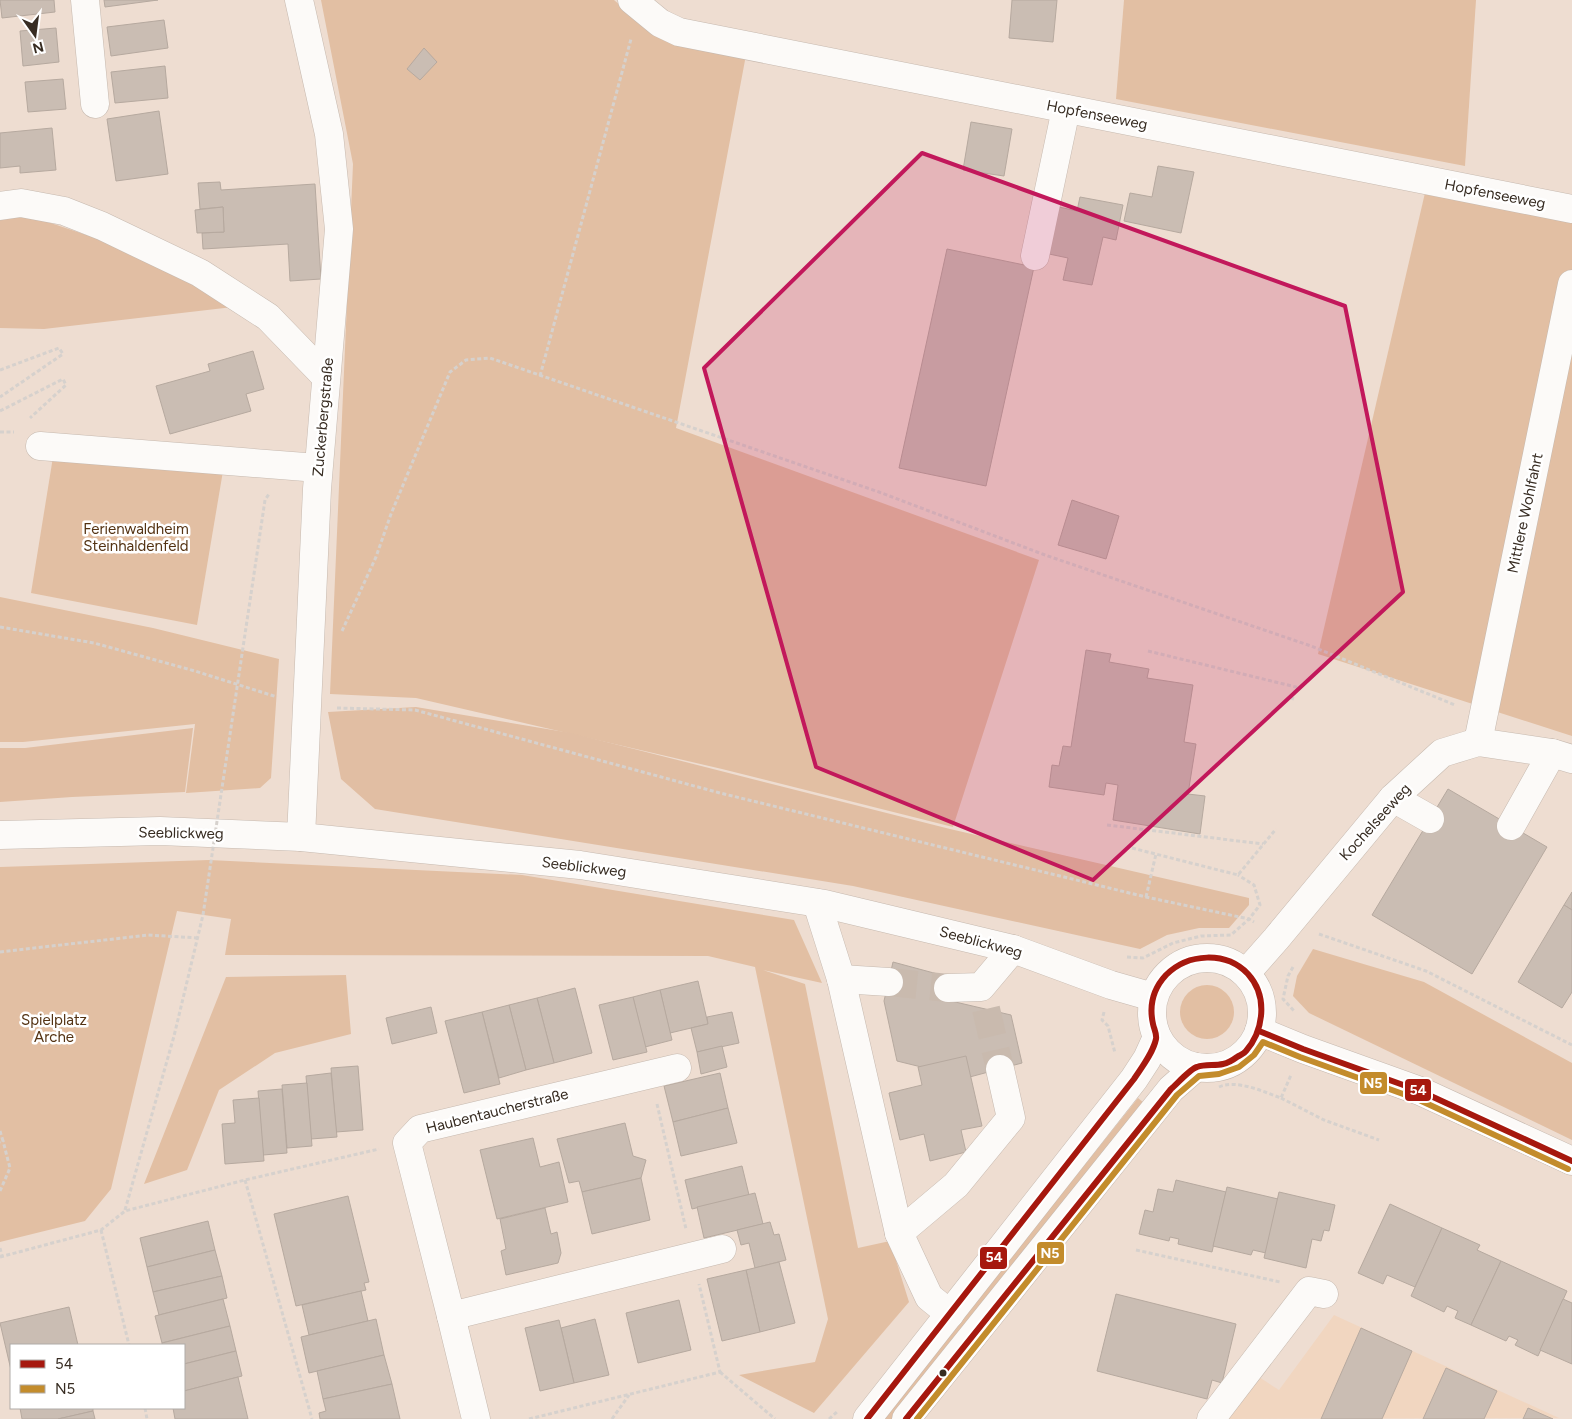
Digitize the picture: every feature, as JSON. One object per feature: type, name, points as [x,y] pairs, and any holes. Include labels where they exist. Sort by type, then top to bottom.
[{"type":"street","points":[[85,0],[95,104]]},
{"type":"street","name":"Zuckerbergstraße","points":[[299,0],[329,134],[339,229],[318,468],[301,837]]},
{"type":"street","name":"Hopfenseeweg","points":[[637,4],[660,23],[679,32],[1572,209]]},
{"type":"street","points":[[1035,256],[1066,109]]},
{"type":"street","points":[[0,206],[21,203],[64,210],[200,273],[268,317],[326,377]]},
{"type":"street","name":"Mittlere Wohlfahrt","points":[[1481,729],[1572,284]]},
{"type":"street","points":[[40,446],[318,468]]},
{"type":"street","name":"Kochelseeweg","points":[[1246,973],[1393,798],[1442,753],[1481,729],[1562,756]]},
{"type":"street","points":[[1511,826],[1562,756]]},
{"type":"street","points":[[1393,798],[1430,819]]},
{"type":"street","name":"Seeblickweg","points":[[0,835],[160,831],[301,837],[580,865],[817,903],[1013,948],[1111,985],[1153,997]]},
{"type":"street","points":[[817,903],[841,979],[899,1233],[929,1297],[950,1314]]},
{"type":"street","points":[[948,988],[984,998],[1013,948]]},
{"type":"street","points":[[1219,958],[1237,966],[1246,973],[1260,995],[1262,1013],[1259,1031],[1248,1050],[1229,1063],[1218,1067],[1196,1067],[1186,1064],[1169,1053],[1157,1037],[1151,1017],[1153,997],[1157,987],[1170,971],[1188,960],[1219,958]]},
{"type":"street","points":[[841,979],[888,982]]},
{"type":"street","points":[[1259,1031],[1420,1091],[1572,1161]]},
{"type":"street","points":[[867,1419],[1134,1079],[1147,1059],[1157,1037]]},
{"type":"street","points":[[906,1419],[1171,1089],[1196,1067]]},
{"type":"street","name":"Haubentaucherstraße","points":[[476,1419],[452,1316],[407,1143],[420,1129],[678,1068]]},
{"type":"street","points":[[899,1233],[956,1185],[1011,1118],[1000,1069]]},
{"type":"street","points":[[452,1316],[722,1249]]},
{"type":"street","points":[[1211,1419],[1316,1292]]},
{"type":"path","points":[[540,376],[636,20],[637,4]]},
{"type":"path","points":[[0,370],[60,348],[63,354],[0,397]]},
{"type":"path","points":[[339,636],[376,556],[391,514],[450,372],[466,360],[490,358],[879,492],[1045,555],[1311,646],[1481,729]]},
{"type":"path","points":[[0,411],[63,379],[66,385],[29,418]]},
{"type":"path","points":[[0,432],[14,432]]},
{"type":"path","points":[[124,1211],[174,1036],[198,938],[265,500],[271,491]]},
{"type":"path","points":[[0,627],[94,643],[195,671],[307,706],[415,710],[720,793],[1146,897],[1249,919]]},
{"type":"path","points":[[1148,651],[1296,687],[1292,700]]},
{"type":"path","points":[[1107,825],[1264,844]]},
{"type":"path","points":[[1238,875],[1276,829]]},
{"type":"path","points":[[1116,1056],[1108,1026],[1102,1020],[1120,956],[1143,958],[1173,943],[1201,936],[1231,935],[1249,919],[1260,905],[1254,885],[1238,875],[1132,848]]},
{"type":"path","points":[[1146,897],[1156,854]]},
{"type":"path","points":[[1293,918],[1323,936],[1426,971],[1572,1046]]},
{"type":"path","points":[[0,952],[148,935],[198,938]]},
{"type":"path","points":[[1281,1098],[1324,1120],[1379,1140]]},
{"type":"path","points":[[0,1131],[1,1142],[10,1168],[0,1191]]},
{"type":"path","points":[[0,1248],[1,1257],[101,1230],[124,1211],[245,1180],[407,1143]]},
{"type":"path","points":[[245,1180],[312,1419]]},
{"type":"path","points":[[101,1230],[129,1344]]},
{"type":"path","points":[[1136,1250],[1316,1292]]},
{"type":"path","points":[[720,1372],[775,1419]]},
{"type":"path","points":[[612,1419],[630,1394]]},
{"type":"path","points":[[829,1419],[839,1410]]},
{"type":"highlighted area","points":[[922,153],[1345,306],[1403,592],[1093,880],[816,767],[704,368]]},
{"type":"shaded area","points":[[27,215],[137,252],[233,307],[44,329],[0,328],[0,217]]},
{"type":"shaded area","points":[[416,707],[571,733],[950,829],[1249,898],[1249,905],[1229,928],[1199,928],[1167,935],[1140,949],[853,886],[375,809],[341,779],[328,712]]},
{"type":"shaded area","points":[[193,728],[185,792],[0,802],[0,748],[25,748]]},
{"type":"shaded area","points":[[1334,1315],[1559,1418],[1222,1419],[1256,1375],[1279,1390]]},
{"type":"green space","points":[[321,0],[614,0],[637,20],[746,55],[676,428],[1039,560],[953,827],[722,769],[416,698],[330,694],[353,164]]},
{"type":"green space","points":[[1124,0],[1476,0],[1465,166],[1116,99]]},
{"type":"green space","points":[[1431,167],[1572,195],[1572,736],[1318,654]]},
{"type":"green space","name":"Ferienwaldheim Steinhaldenfeld","points":[[53,457],[223,471],[197,625],[31,593]]},
{"type":"green space","points":[[0,597],[153,628],[279,659],[271,778],[260,788],[186,793],[195,724],[23,742],[0,742]]},
{"type":"green space","name":"Spielplatz Arche","points":[[209,860],[522,875],[794,920],[822,983],[763,970],[805,984],[858,1248],[890,1241],[909,1302],[814,1413],[739,1375],[815,1362],[828,1319],[755,967],[708,956],[225,955],[231,919],[177,911],[111,1189],[85,1221],[0,1242],[0,867]]},
{"type":"green space","points":[[1313,949],[1424,982],[1572,1063],[1572,1140],[1309,1013],[1293,996],[1297,976]]},
{"type":"green space","points":[[346,975],[351,1034],[275,1053],[219,1090],[187,1170],[144,1184],[226,977]]},
{"type":"green space","points":[[1202,985],[1212,985],[1222,989],[1230,997],[1234,1012],[1230,1027],[1222,1035],[1212,1039],[1202,1039],[1192,1035],[1184,1027],[1180,1017],[1180,1007],[1184,997],[1192,989]]},
{"type":"green space","points":[[1138,1098],[1144,1103],[893,1419],[882,1419]]},
{"type":"building","points":[[0,0],[54,0],[55,12],[2,18]]},
{"type":"building","points":[[104,0],[158,0],[105,7]]},
{"type":"building","points":[[1012,0],[1057,0],[1053,42],[1009,38]]},
{"type":"building","points":[[164,20],[168,48],[111,56],[107,27]]},
{"type":"building","points":[[56,28],[59,62],[23,66],[20,31]]},
{"type":"building","points":[[424,48],[437,62],[420,80],[407,69]]},
{"type":"building","points":[[165,66],[168,98],[115,103],[111,72]]},
{"type":"building","points":[[63,79],[66,109],[28,112],[25,82]]},
{"type":"building","points":[[159,111],[168,174],[116,181],[107,119]]},
{"type":"building","points":[[971,122],[1012,129],[1004,176],[963,170]]},
{"type":"building","points":[[52,128],[56,170],[20,173],[20,166],[0,168],[0,133]]},
{"type":"building","points":[[1158,166],[1194,172],[1181,233],[1124,221],[1130,193],[1152,197]]},
{"type":"building","points":[[220,182],[221,190],[315,184],[321,279],[290,281],[288,244],[203,249],[202,233],[224,232],[223,207],[200,209],[198,183]]},
{"type":"building","points":[[1080,197],[1123,205],[1116,240],[1103,237],[1092,285],[1063,280],[1068,258],[1049,254],[1059,207],[1077,211]]},
{"type":"building","points":[[223,207],[224,232],[197,233],[195,210]]},
{"type":"building","points":[[947,249],[1034,267],[986,486],[899,468]]},
{"type":"building","points":[[253,351],[264,389],[246,394],[251,411],[170,434],[156,386],[210,371],[208,364]]},
{"type":"building","points":[[1072,500],[1119,516],[1106,559],[1058,545]]},
{"type":"building","points":[[1086,650],[1111,654],[1109,662],[1149,669],[1147,678],[1193,685],[1184,742],[1196,744],[1188,794],[1205,796],[1200,834],[1113,820],[1118,785],[1106,783],[1104,795],[1049,787],[1052,765],[1059,766],[1063,746],[1071,747]]},
{"type":"building","points":[[1448,789],[1547,847],[1472,974],[1372,915]]},
{"type":"building","points":[[1572,892],[1572,910],[1564,905]]},
{"type":"building","points":[[1564,905],[1572,910],[1572,992],[1562,1008],[1518,982]]},
{"type":"building","points":[[893,962],[945,976],[951,1001],[1011,1015],[1022,1063],[966,1078],[897,1061],[884,1001]]},
{"type":"building","points":[[698,981],[708,1024],[670,1033],[660,990]]},
{"type":"building","points":[[575,988],[592,1053],[554,1063],[537,998]]},
{"type":"building","points":[[660,990],[672,1040],[645,1047],[633,997]]},
{"type":"building","points":[[633,997],[647,1052],[613,1060],[599,1005]]},
{"type":"building","points":[[537,998],[554,1063],[526,1070],[509,1005]]},
{"type":"building","points":[[509,1005],[526,1070],[499,1078],[482,1012]]},
{"type":"building","points":[[431,1007],[437,1033],[392,1044],[386,1018]]},
{"type":"building","points":[[482,1012],[500,1084],[464,1093],[445,1021]]},
{"type":"building","points":[[732,1012],[739,1043],[697,1052],[691,1028],[708,1024],[707,1017]]},
{"type":"building","points":[[722,1046],[727,1067],[701,1074],[697,1052]]},
{"type":"building","points":[[966,1056],[982,1126],[961,1130],[966,1152],[930,1161],[924,1134],[900,1140],[889,1093],[922,1085],[918,1067]]},
{"type":"building","points":[[358,1066],[363,1130],[336,1132],[331,1068]]},
{"type":"building","points":[[331,1073],[337,1137],[311,1139],[306,1076]]},
{"type":"building","points":[[720,1073],[728,1108],[673,1122],[664,1086]]},
{"type":"building","points":[[307,1083],[312,1146],[287,1148],[282,1085]]},
{"type":"building","points":[[282,1089],[287,1153],[263,1155],[258,1091]]},
{"type":"building","points":[[259,1098],[264,1161],[225,1164],[222,1124],[235,1123],[233,1100]]},
{"type":"building","points":[[728,1108],[737,1143],[681,1156],[673,1122]]},
{"type":"building","points":[[625,1123],[633,1156],[646,1160],[641,1178],[582,1192],[579,1181],[569,1183],[557,1139]]},
{"type":"building","points":[[533,1138],[540,1167],[559,1162],[568,1202],[497,1219],[480,1150]]},
{"type":"building","points":[[742,1166],[749,1195],[692,1209],[685,1180]]},
{"type":"building","points":[[641,1178],[650,1220],[592,1234],[582,1192]]},
{"type":"building","points":[[1176,1180],[1226,1192],[1212,1252],[1178,1244],[1179,1239],[1170,1237],[1169,1241],[1139,1234],[1145,1210],[1153,1212],[1158,1189],[1173,1192]]},
{"type":"building","points":[[1227,1187],[1278,1199],[1266,1253],[1253,1250],[1251,1255],[1213,1246]]},
{"type":"building","points":[[1279,1192],[1335,1205],[1329,1231],[1324,1230],[1321,1241],[1312,1239],[1306,1268],[1264,1258]]},
{"type":"building","points":[[755,1193],[763,1224],[704,1238],[697,1207]]},
{"type":"building","points":[[348,1196],[369,1282],[364,1283],[366,1290],[296,1306],[274,1214]]},
{"type":"building","points":[[1390,1204],[1442,1228],[1415,1287],[1387,1275],[1383,1284],[1358,1273]]},
{"type":"building","points":[[545,1208],[551,1234],[557,1232],[561,1253],[558,1263],[506,1275],[501,1251],[506,1249],[500,1219]]},
{"type":"building","points":[[208,1221],[215,1250],[147,1267],[140,1238]]},
{"type":"building","points":[[770,1222],[774,1235],[779,1234],[786,1260],[755,1268],[749,1243],[741,1245],[737,1230]]},
{"type":"building","points":[[1442,1228],[1480,1245],[1477,1250],[1501,1261],[1471,1325],[1455,1318],[1458,1311],[1447,1306],[1444,1312],[1411,1296]]},
{"type":"building","points":[[215,1250],[222,1276],[153,1292],[147,1267]]},
{"type":"building","points":[[1501,1261],[1567,1291],[1538,1356],[1515,1345],[1518,1340],[1509,1336],[1506,1341],[1471,1325]]},
{"type":"building","points":[[779,1262],[795,1323],[760,1332],[746,1270]]},
{"type":"building","points":[[746,1270],[760,1332],[722,1341],[707,1279]]},
{"type":"building","points":[[222,1276],[227,1298],[159,1315],[153,1292]]},
{"type":"building","points":[[361,1291],[368,1321],[309,1335],[302,1305]]},
{"type":"building","points":[[1116,1294],[1236,1324],[1222,1383],[1212,1380],[1207,1399],[1097,1371]]},
{"type":"building","points":[[223,1299],[230,1326],[162,1343],[155,1316]]},
{"type":"building","points":[[1563,1299],[1572,1303],[1572,1364],[1540,1350]]},
{"type":"building","points":[[679,1300],[691,1350],[638,1363],[626,1313]]},
{"type":"building","points":[[69,1307],[78,1344],[10,1344],[10,1366],[0,1323]]},
{"type":"building","points":[[376,1319],[384,1355],[309,1373],[301,1337]]},
{"type":"building","points":[[595,1319],[609,1375],[574,1383],[561,1328]]},
{"type":"building","points":[[559,1320],[574,1383],[540,1391],[525,1328]]},
{"type":"building","points":[[230,1326],[236,1351],[185,1364],[185,1344],[162,1343]]},
{"type":"building","points":[[1361,1328],[1412,1351],[1382,1419],[1321,1419]]},
{"type":"building","points":[[236,1351],[242,1376],[185,1391],[185,1364]]},
{"type":"building","points":[[384,1355],[392,1384],[323,1399],[317,1371]]},
{"type":"building","points":[[1446,1368],[1497,1391],[1484,1419],[1423,1419]]},
{"type":"building","points":[[238,1377],[248,1419],[175,1419],[173,1409],[185,1409],[185,1391]]},
{"type":"building","points":[[392,1384],[400,1419],[320,1419],[319,1413],[326,1411],[323,1399]]},
{"type":"building","points":[[1528,1408],[1553,1419],[1523,1419]]},
{"type":"building","points":[[20,1409],[93,1409],[93,1411],[58,1419],[22,1419]]},
{"type":"building","points":[[93,1411],[95,1419],[58,1419]]},
{"type":"tunnel","points":[[889,982],[948,988]]},
{"type":"tunnel","points":[[986,1009],[1000,1069]]},
{"type":"transit line","name":"54","points":[[867,1419],[1144,1065],[1156,1039],[1152,1017],[1153,998],[1158,986],[1166,975],[1185,962],[1196,959],[1218,958],[1229,961],[1239,967],[1248,974],[1254,983],[1259,992],[1261,1002],[1260,1023],[1252,1043],[1243,1054],[1225,1064],[1194,1068],[1171,1089],[906,1419]]},
{"type":"transit line","name":"54","points":[[1259,1031],[1303,1049],[1420,1091],[1572,1161]]},
{"type":"transit line","name":"N5","points":[[917,1419],[1177,1095],[1199,1076],[1219,1074],[1239,1067],[1254,1055],[1263,1042],[1417,1099],[1568,1169]]}]
